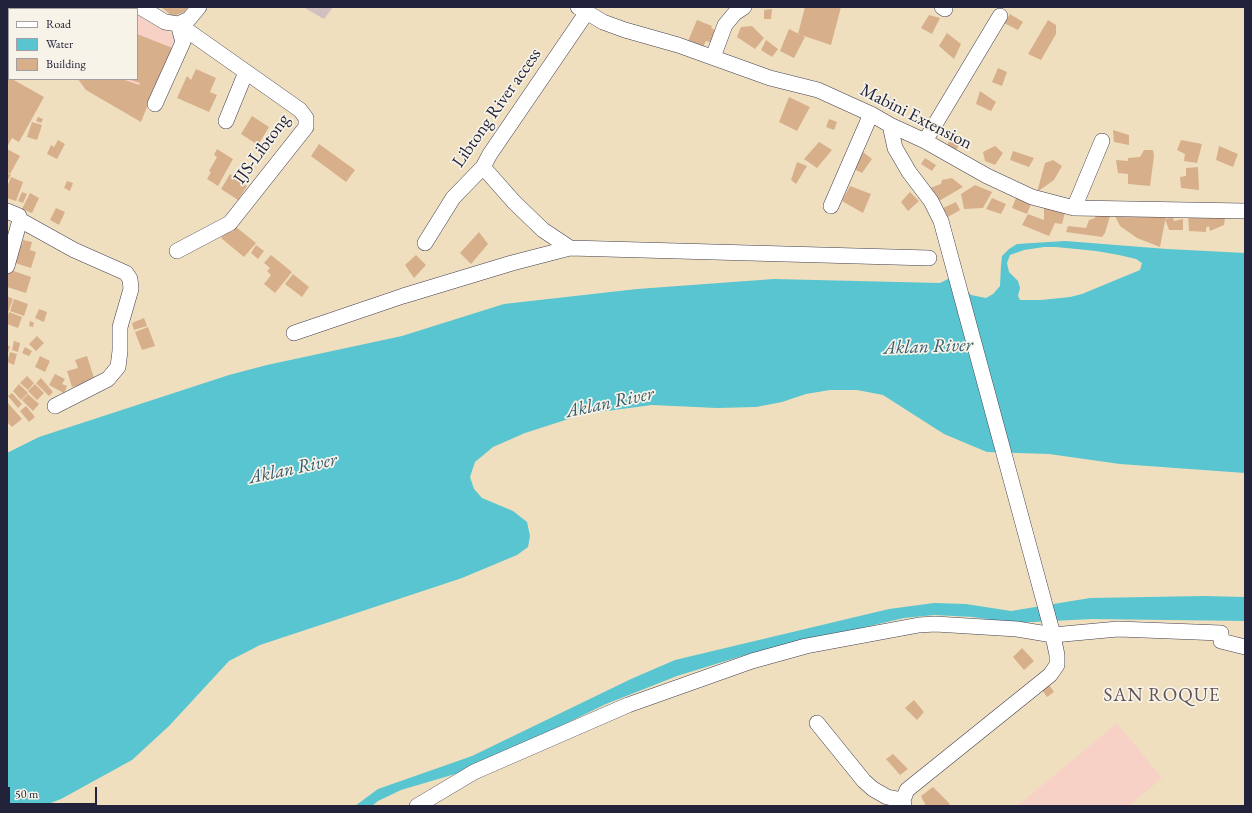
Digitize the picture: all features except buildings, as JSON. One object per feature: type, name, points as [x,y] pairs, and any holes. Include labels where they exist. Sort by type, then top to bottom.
[{"type":"street","points":[[140,7],[164,22],[178,24],[189,19],[199,7]]},
{"type":"street","points":[[713,57],[725,25],[735,13],[744,7]]},
{"type":"street","name":"Mabini Extension","points":[[583,10],[603,22],[625,30],[678,45],[770,78],[818,90],[871,114],[890,126],[925,141],[986,176],[1032,197],[1074,208],[1245,211]]},
{"type":"street","name":"Libtong River access","points":[[425,243],[453,198],[482,167],[583,10]]},
{"type":"street","points":[[925,141],[1000,16]]},
{"type":"street","points":[[155,104],[183,42],[178,24]]},
{"type":"street","name":"IJS-Libtong","points":[[177,251],[230,224],[306,127],[306,118],[300,110],[178,24]]},
{"type":"street","points":[[226,121],[246,72]]},
{"type":"street","points":[[830,206],[871,114]]},
{"type":"street","points":[[817,723],[872,789],[903,803],[907,790],[1050,675],[1057,665],[1057,655],[1052,633],[948,252],[941,221],[931,201],[909,172],[895,148],[890,126]]},
{"type":"street","points":[[1074,208],[1102,141]]},
{"type":"street","points":[[482,167],[514,202],[543,230],[570,248]]},
{"type":"street","points":[[7,211],[19,216],[20,220],[74,250],[126,273],[130,279],[131,289],[120,327],[118,367],[108,379],[56,406]]},
{"type":"street","points":[[7,266],[20,220]]},
{"type":"street","points":[[294,333],[410,294],[512,263],[570,248],[929,258]]},
{"type":"street","points":[[416,806],[474,772],[628,705],[752,661],[806,646],[919,625],[935,624],[1017,629],[1052,633],[1118,629],[1222,633],[1221,641],[1245,647]]},
{"type":"shaded area","points":[[303,7],[333,7],[324,19]]},
{"type":"shaded area","points":[[138,15],[173,35],[176,42],[141,122],[86,90],[77,80],[138,80]]},
{"type":"shaded area","points":[[1117,723],[1162,778],[1129,806],[1017,806]]},
{"type":"water","name":"Aklan River","points":[[1065,241],[1245,253],[1245,473],[1120,464],[1049,454],[987,452],[944,434],[883,395],[857,390],[830,390],[806,394],[782,402],[756,407],[717,408],[652,405],[584,414],[525,433],[493,447],[475,462],[470,477],[474,489],[482,498],[513,511],[527,522],[530,536],[528,547],[517,555],[462,578],[260,645],[229,661],[169,726],[132,760],[61,799],[43,806],[7,806],[7,453],[39,437],[229,375],[267,365],[402,336],[504,304],[637,289],[774,279],[940,283],[948,279],[960,282],[971,295],[986,298],[993,294],[1000,286],[1002,256],[1017,244]],"holes":[[[1056,247],[1119,255],[1136,259],[1142,263],[1140,270],[1082,294],[1070,297],[1041,300],[1020,300],[1018,296],[1020,288],[1018,281],[1009,272],[1007,263],[1010,255],[1024,250]]]},
{"type":"water","points":[[1204,596],[1245,597],[1245,621],[1092,619],[1012,623],[973,617],[934,615],[904,618],[745,655],[677,676],[606,704],[472,769],[401,790],[378,801],[372,806],[355,806],[378,789],[472,756],[631,679],[675,660],[889,609],[934,603],[966,604],[1011,611],[1090,598]]},
{"type":"district","name":"SAN ROQUE","points":[[1162,696]]}]
